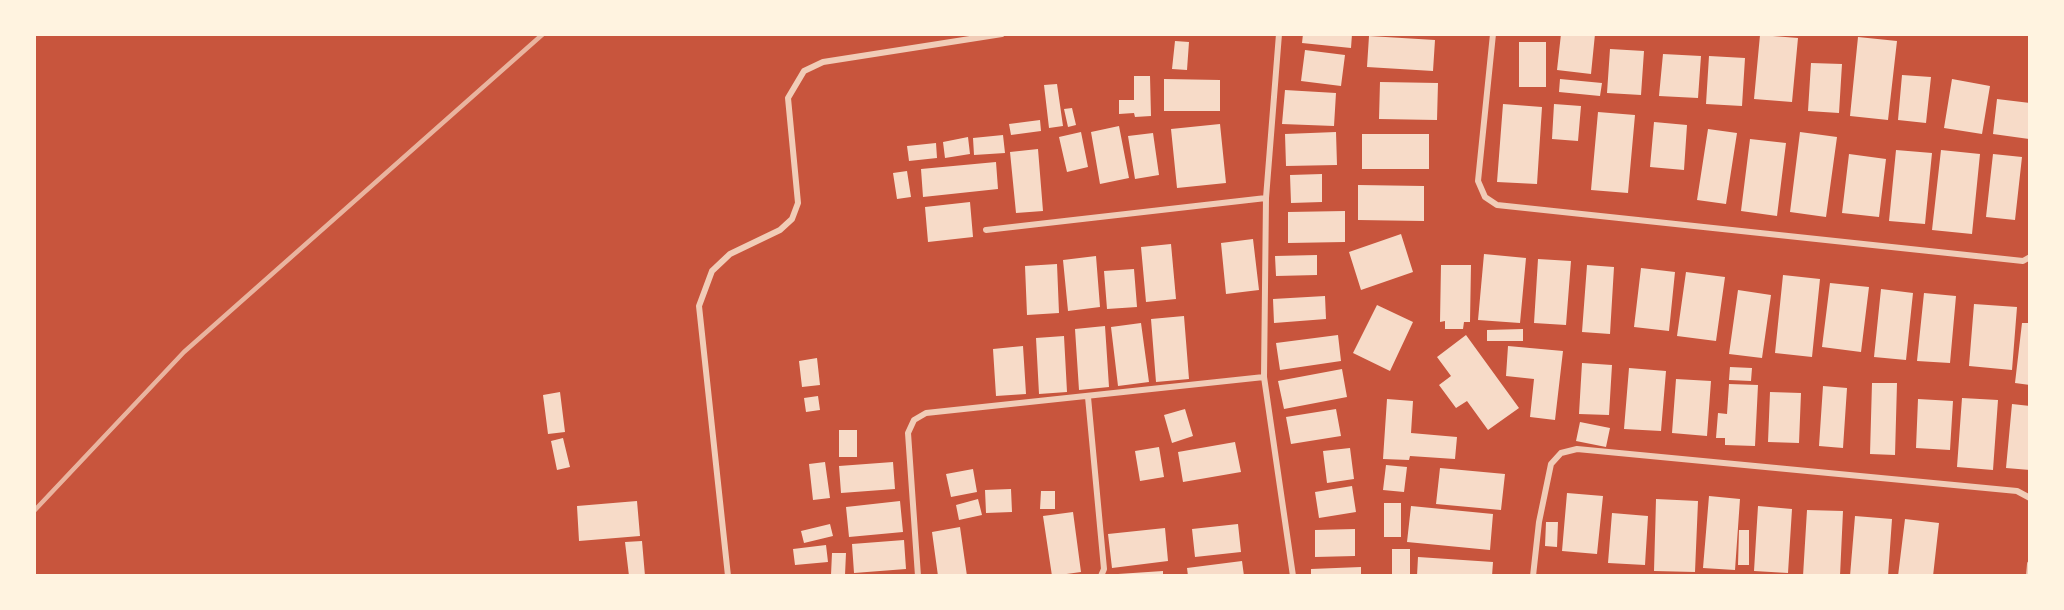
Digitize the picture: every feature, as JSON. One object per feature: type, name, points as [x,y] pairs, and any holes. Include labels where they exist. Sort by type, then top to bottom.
[{"type":"street","points":[[728,576],[699,306],[712,271],[730,254],[780,230],[792,219],[798,203],[788,98],[804,71],[823,62],[1002,34]]},
{"type":"street","points":[[1279,34],[1266,198],[1264,377],[1293,576]]},
{"type":"street","points":[[1493,34],[1478,181],[1485,197],[1497,205],[2023,261],[2030,257]]},
{"type":"street","points":[[986,230],[1266,198]]},
{"type":"street","points":[[918,576],[908,433],[914,420],[926,413],[1264,377]]},
{"type":"street","points":[[1088,397],[1104,569],[1101,576]]},
{"type":"street","points":[[1533,576],[1539,522],[1551,464],[1561,453],[1576,449],[2017,491],[2030,498]]},
{"type":"street","points":[[2028,576],[2030,564]]},
{"type":"building","points":[[1303,34],[1352,34],[1351,48],[1302,43]]},
{"type":"building","points":[[1561,34],[1595,34],[1591,74],[1557,70]]},
{"type":"building","points":[[1760,35],[1798,38],[1792,102],[1754,99]]},
{"type":"building","points":[[1369,36],[1435,40],[1433,71],[1367,67]]},
{"type":"building","points":[[1858,37],[1897,41],[1888,120],[1850,116]]},
{"type":"building","points":[[1175,41],[1189,42],[1187,70],[1172,69]]},
{"type":"building","points":[[1519,42],[1546,42],[1546,87],[1519,87]]},
{"type":"building","points":[[1610,49],[1644,51],[1641,95],[1607,93]]},
{"type":"building","points":[[1305,50],[1345,55],[1341,86],[1301,81]]},
{"type":"building","points":[[1663,54],[1701,56],[1698,98],[1659,96]]},
{"type":"building","points":[[1709,56],[1745,58],[1742,106],[1706,104]]},
{"type":"building","points":[[1811,63],[1842,64],[1839,113],[1808,111]]},
{"type":"building","points":[[1902,75],[1931,77],[1926,123],[1898,120]]},
{"type":"building","points":[[1134,76],[1150,76],[1151,116],[1135,117],[1134,113],[1119,114],[1119,100],[1134,100]]},
{"type":"building","points":[[1164,79],[1220,80],[1220,111],[1164,111]]},
{"type":"building","points":[[1560,79],[1602,83],[1600,96],[1559,92]]},
{"type":"building","points":[[1952,79],[1990,86],[1982,134],[1944,128]]},
{"type":"building","points":[[1380,82],[1438,83],[1437,120],[1379,119]]},
{"type":"building","points":[[1057,84],[1063,126],[1049,128],[1044,85]]},
{"type":"building","points":[[1285,90],[1336,93],[1334,126],[1282,124]]},
{"type":"building","points":[[1997,99],[2030,103],[2029,139],[1993,134]]},
{"type":"building","points":[[1503,104],[1542,107],[1537,184],[1497,182]]},
{"type":"building","points":[[1554,104],[1581,106],[1578,141],[1552,139]]},
{"type":"building","points":[[1072,108],[1076,125],[1068,127],[1064,109]]},
{"type":"building","points":[[1598,112],[1635,115],[1628,193],[1591,190]]},
{"type":"building","points":[[1040,120],[1041,131],[1011,135],[1009,124]]},
{"type":"building","points":[[1654,122],[1687,125],[1684,170],[1650,167]]},
{"type":"building","points":[[1220,124],[1226,183],[1177,188],[1171,129]]},
{"type":"building","points":[[1119,126],[1129,178],[1100,184],[1091,132]]},
{"type":"building","points":[[1708,129],[1737,133],[1726,204],[1697,200]]},
{"type":"building","points":[[1081,132],[1088,167],[1067,172],[1059,137]]},
{"type":"building","points":[[1336,132],[1337,165],[1286,166],[1285,134]]},
{"type":"building","points":[[1800,132],[1837,137],[1826,217],[1790,212]]},
{"type":"building","points":[[1153,133],[1159,175],[1135,179],[1128,136]]},
{"type":"building","points":[[1362,134],[1429,134],[1429,169],[1362,169]]},
{"type":"building","points":[[1003,135],[1005,153],[974,155],[973,138]]},
{"type":"building","points":[[968,137],[970,154],[945,158],[943,142]]},
{"type":"building","points":[[1750,139],[1786,143],[1777,216],[1741,211]]},
{"type":"building","points":[[936,143],[937,158],[909,161],[907,146]]},
{"type":"building","points":[[1038,149],[1043,211],[1016,213],[1010,152]]},
{"type":"building","points":[[1896,150],[1932,153],[1925,224],[1889,221]]},
{"type":"building","points":[[1941,150],[1980,154],[1972,234],[1932,230]]},
{"type":"building","points":[[1849,154],[1886,159],[1879,217],[1842,213]]},
{"type":"building","points":[[1993,154],[2022,157],[2015,220],[1986,217]]},
{"type":"building","points":[[996,162],[998,189],[923,197],[921,169]]},
{"type":"building","points":[[907,171],[911,197],[897,199],[893,173]]},
{"type":"building","points":[[1322,174],[1322,202],[1291,203],[1290,175]]},
{"type":"building","points":[[1358,185],[1424,186],[1424,221],[1358,220]]},
{"type":"building","points":[[970,202],[973,237],[928,242],[925,207]]},
{"type":"building","points":[[1345,211],[1345,242],[1288,243],[1288,212]]},
{"type":"building","points":[[1401,234],[1413,272],[1361,290],[1349,252]]},
{"type":"building","points":[[1253,239],[1259,290],[1226,294],[1221,243]]},
{"type":"building","points":[[1171,244],[1176,299],[1146,302],[1141,247]]},
{"type":"building","points":[[1484,254],[1526,258],[1520,323],[1478,320]]},
{"type":"building","points":[[1317,255],[1317,275],[1276,276],[1275,256]]},
{"type":"building","points":[[1096,256],[1100,307],[1068,311],[1063,260]]},
{"type":"building","points":[[1538,259],[1571,261],[1566,325],[1534,323]]},
{"type":"building","points":[[1057,264],[1059,313],[1027,315],[1025,266]]},
{"type":"building","points":[[1441,265],[1471,265],[1470,322],[1464,322],[1463,329],[1445,329],[1445,321],[1440,322]]},
{"type":"building","points":[[1587,265],[1614,267],[1610,334],[1582,332]]},
{"type":"building","points":[[1641,268],[1675,272],[1669,331],[1634,327]]},
{"type":"building","points":[[1134,269],[1137,307],[1107,309],[1104,271]]},
{"type":"building","points":[[1686,272],[1725,277],[1716,341],[1677,336]]},
{"type":"building","points":[[1783,275],[1820,279],[1812,357],[1775,353]]},
{"type":"building","points":[[1830,283],[1869,287],[1861,352],[1822,347]]},
{"type":"building","points":[[1881,289],[1913,293],[1906,360],[1874,357]]},
{"type":"building","points":[[1738,290],[1771,295],[1762,358],[1729,354]]},
{"type":"building","points":[[1924,293],[1956,296],[1950,363],[1917,361]]},
{"type":"building","points":[[1325,296],[1326,319],[1274,323],[1273,299]]},
{"type":"building","points":[[1974,304],[2017,307],[2012,370],[1969,366]]},
{"type":"building","points":[[1377,305],[1413,322],[1390,371],[1353,353]]},
{"type":"building","points":[[1184,316],[1189,379],[1156,382],[1151,319]]},
{"type":"building","points":[[1141,323],[1149,382],[1118,386],[1111,327]]},
{"type":"building","points":[[2022,323],[2030,323],[2030,385],[2015,383]]},
{"type":"building","points":[[1105,326],[1109,387],[1079,390],[1075,329]]},
{"type":"building","points":[[1523,329],[1523,341],[1487,341],[1487,330]]},
{"type":"building","points":[[1338,335],[1341,361],[1280,370],[1276,343]]},
{"type":"building","points":[[1466,335],[1519,408],[1488,430],[1467,401],[1456,408],[1439,385],[1451,376],[1437,357]]},
{"type":"building","points":[[1064,336],[1067,392],[1039,394],[1036,338]]},
{"type":"building","points":[[1023,346],[1026,394],[996,396],[993,349]]},
{"type":"building","points":[[1508,346],[1563,351],[1555,420],[1530,417],[1534,379],[1506,376]]},
{"type":"building","points":[[817,358],[820,385],[802,387],[799,361]]},
{"type":"building","points":[[1582,363],[1612,365],[1609,415],[1579,414]]},
{"type":"building","points":[[1730,367],[1752,368],[1751,381],[1729,380]]},
{"type":"building","points":[[1629,368],[1666,371],[1661,431],[1624,429]]},
{"type":"building","points":[[1342,369],[1347,397],[1284,409],[1278,381]]},
{"type":"building","points":[[1676,379],[1711,381],[1707,436],[1672,433]]},
{"type":"building","points":[[1872,383],[1897,383],[1895,455],[1870,454]]},
{"type":"building","points":[[1729,384],[1758,385],[1755,446],[1725,445],[1725,438],[1716,438],[1718,413],[1727,414]]},
{"type":"building","points":[[1823,386],[1847,388],[1843,448],[1819,446]]},
{"type":"building","points":[[560,392],[565,432],[548,434],[543,395]]},
{"type":"building","points":[[1770,392],[1801,393],[1799,443],[1768,442]]},
{"type":"building","points":[[818,396],[820,410],[806,412],[804,398]]},
{"type":"building","points":[[1962,398],[1998,400],[1993,470],[1957,467]]},
{"type":"building","points":[[1387,399],[1413,401],[1411,433],[1457,437],[1455,459],[1410,456],[1409,460],[1383,459]]},
{"type":"building","points":[[1918,399],[1953,401],[1950,450],[1916,448]]},
{"type":"building","points":[[2012,404],[2030,406],[2030,470],[2006,468]]},
{"type":"building","points":[[1185,409],[1193,436],[1172,443],[1164,415]]},
{"type":"building","points":[[1336,409],[1341,436],[1291,444],[1286,417]]},
{"type":"building","points":[[1580,422],[1610,428],[1606,447],[1576,441]]},
{"type":"building","points":[[839,430],[857,430],[857,457],[839,457]]},
{"type":"building","points":[[563,438],[570,467],[557,470],[551,441]]},
{"type":"building","points":[[1235,442],[1241,472],[1183,482],[1178,452]]},
{"type":"building","points":[[1159,447],[1164,477],[1140,481],[1135,451]]},
{"type":"building","points":[[1350,448],[1354,479],[1327,483],[1323,451]]},
{"type":"building","points":[[825,462],[830,498],[813,500],[809,464]]},
{"type":"building","points":[[893,462],[895,489],[841,493],[839,466]]},
{"type":"building","points":[[1386,465],[1407,467],[1404,492],[1383,490]]},
{"type":"building","points":[[1440,468],[1505,474],[1501,510],[1436,504]]},
{"type":"building","points":[[973,469],[977,492],[951,497],[946,474]]},
{"type":"building","points":[[1352,486],[1356,512],[1319,518],[1315,492]]},
{"type":"building","points":[[1011,489],[1012,512],[986,513],[985,490]]},
{"type":"building","points":[[1041,491],[1055,491],[1055,509],[1040,509]]},
{"type":"building","points":[[1567,493],[1603,496],[1597,554],[1562,551]]},
{"type":"building","points":[[1709,496],[1740,499],[1735,570],[1703,568]]},
{"type":"building","points":[[978,499],[982,515],[959,520],[956,505]]},
{"type":"building","points":[[1656,499],[1698,501],[1695,572],[1654,571]]},
{"type":"building","points":[[637,501],[640,536],[579,541],[577,506]]},
{"type":"building","points":[[900,501],[903,532],[849,537],[846,507]]},
{"type":"building","points":[[1384,503],[1401,503],[1401,537],[1384,537]]},
{"type":"building","points":[[1411,506],[1493,514],[1490,550],[1407,542]]},
{"type":"building","points":[[1758,506],[1792,509],[1788,573],[1754,571]]},
{"type":"building","points":[[1807,510],[1843,511],[1840,576],[1803,576]]},
{"type":"building","points":[[1073,512],[1081,572],[1052,576],[1043,516]]},
{"type":"building","points":[[1612,513],[1648,516],[1645,565],[1608,563]]},
{"type":"building","points":[[1855,516],[1892,519],[1888,576],[1850,576]]},
{"type":"building","points":[[1905,519],[1939,523],[1933,576],[1898,576]]},
{"type":"building","points":[[1546,522],[1558,522],[1557,547],[1545,546]]},
{"type":"building","points":[[830,524],[833,536],[804,543],[801,531]]},
{"type":"building","points":[[1238,524],[1241,552],[1195,557],[1192,529]]},
{"type":"building","points":[[960,527],[967,576],[938,576],[932,532]]},
{"type":"building","points":[[1165,528],[1168,561],[1112,568],[1108,534]]},
{"type":"building","points":[[1355,529],[1355,556],[1315,557],[1315,530]]},
{"type":"building","points":[[1739,530],[1749,530],[1749,565],[1738,565]]},
{"type":"building","points":[[904,540],[906,569],[854,573],[852,544]]},
{"type":"building","points":[[642,541],[645,576],[629,576],[625,542]]},
{"type":"building","points":[[826,545],[828,562],[795,565],[793,549]]},
{"type":"building","points":[[1392,549],[1410,549],[1410,576],[1392,576]]},
{"type":"building","points":[[832,553],[846,553],[845,575],[831,575]]},
{"type":"building","points":[[1418,557],[1493,562],[1492,576],[1417,576]]},
{"type":"building","points":[[1242,561],[1244,576],[1188,576],[1187,568]]},
{"type":"building","points":[[1361,567],[1361,576],[1311,576],[1311,569]]},
{"type":"building","points":[[1163,571],[1163,576],[1118,576],[1118,574]]},
{"type":"railway","points":[[34,511],[184,352],[543,34]]}]
